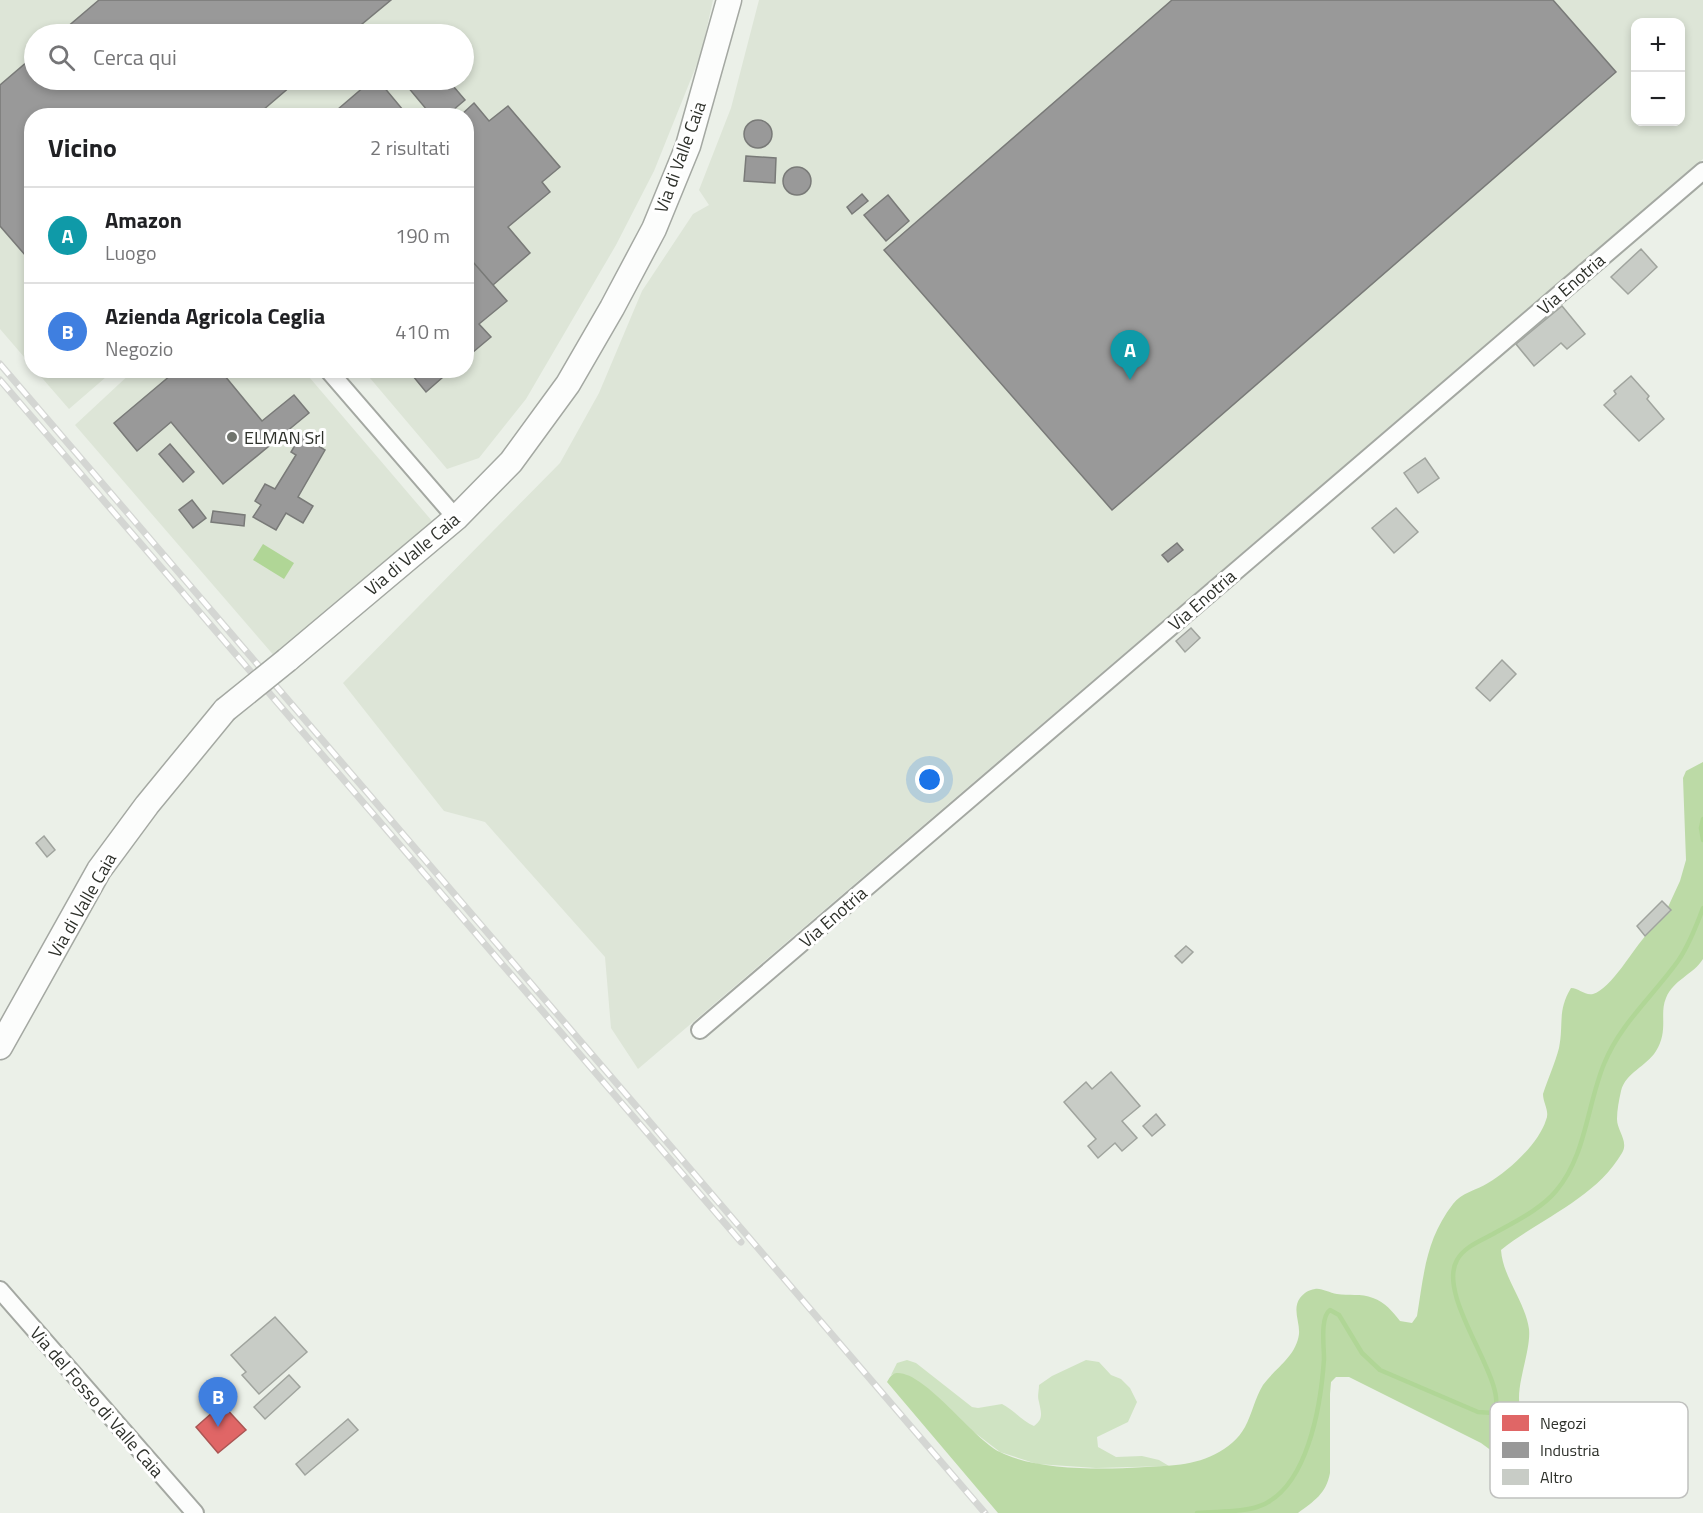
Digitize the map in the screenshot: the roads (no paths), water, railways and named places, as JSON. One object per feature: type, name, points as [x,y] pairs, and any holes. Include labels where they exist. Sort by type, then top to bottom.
[{"type":"street","name":"Via di Valle Caia","points":[[0,1047],[19,1017],[99,870],[147,805],[225,710],[456,518],[511,462],[568,384],[654,228],[687,146],[729,0]]},
{"type":"street","name":"Via Enotria","points":[[700,1030],[1703,171]]},
{"type":"street","points":[[335,378],[456,518]]},
{"type":"street","name":"Via del Fosso di Valle Caia","points":[[0,1290],[195,1513]]},
{"type":"waterway","points":[[1703,819],[1701,828],[1703,840]]},
{"type":"waterway","points":[[1496,1402],[1493,1383],[1456,1296],[1453,1276],[1457,1260],[1473,1245],[1535,1210],[1550,1198],[1566,1177],[1580,1146],[1598,1080],[1611,1050],[1628,1023],[1678,961],[1689,942],[1703,908]]},
{"type":"waterway","points":[[1197,1513],[1257,1507],[1274,1498],[1289,1483],[1300,1465],[1315,1421],[1324,1359],[1324,1325],[1330,1310],[1339,1315],[1362,1353],[1380,1370],[1478,1412],[1490,1413]]},
{"type":"railway","points":[[0,364],[985,1513]]},
{"type":"railway","points":[[0,380],[741,1242]]},
{"type":"place","name":"Amazon","points":[[1130,380]]},
{"type":"place","name":"ELMAN Srl","points":[[232,437]]},
{"type":"place","name":"Azienda Agricola Ceglia","points":[[218,1427]]}]
